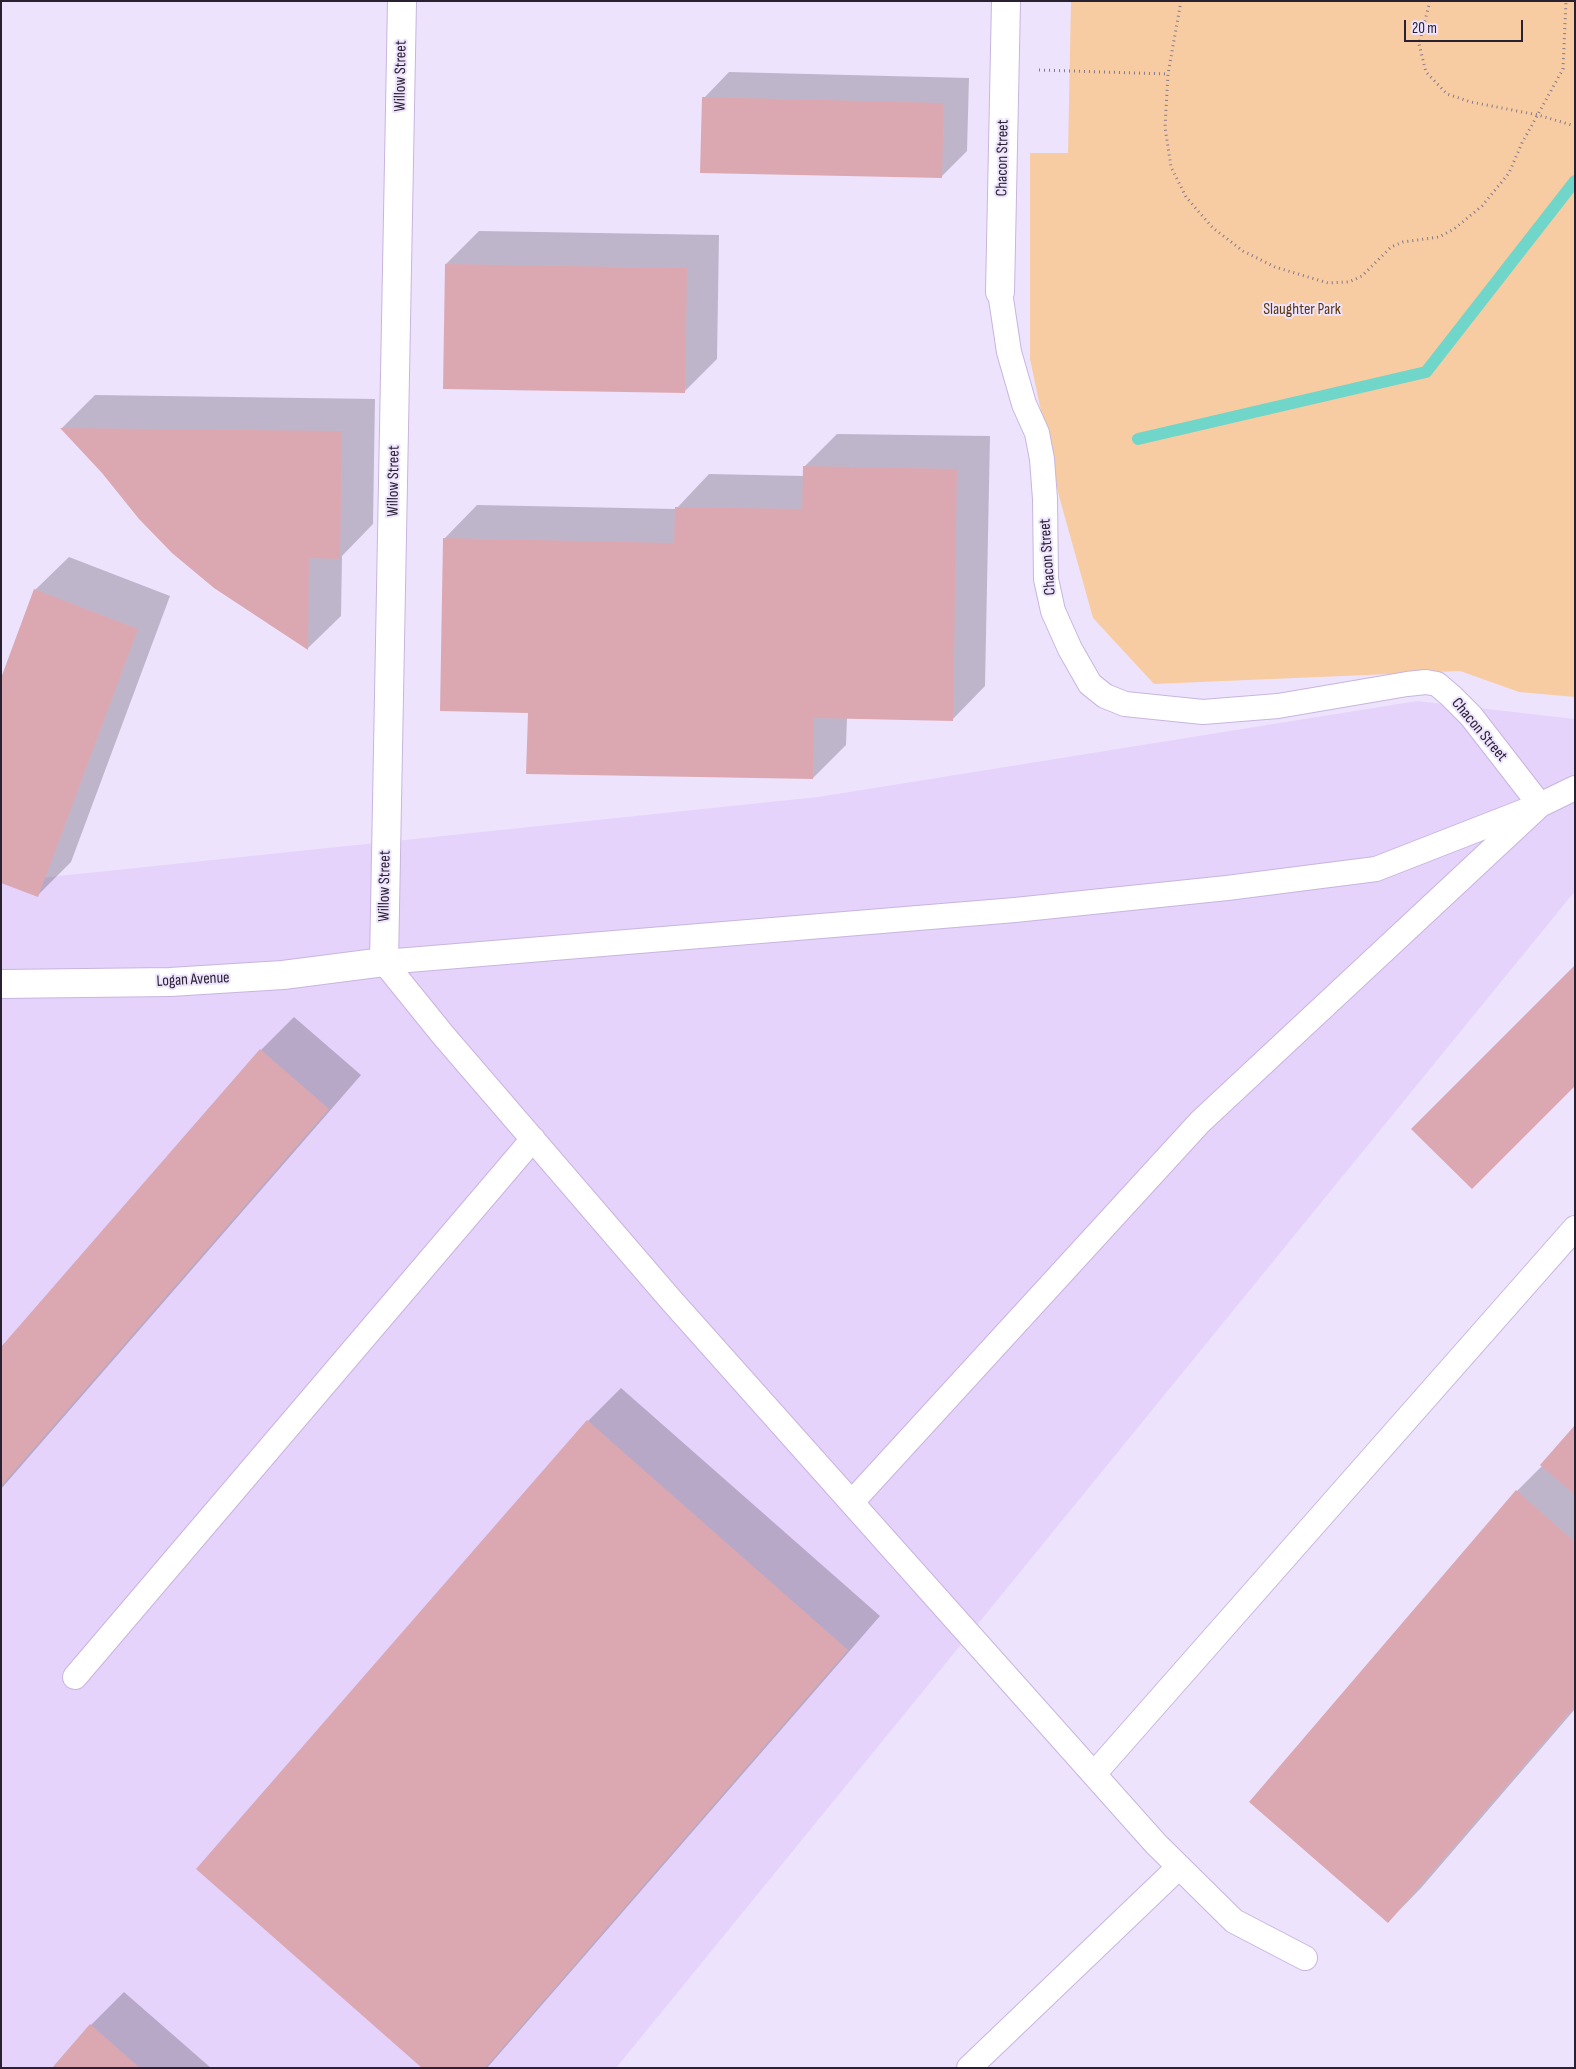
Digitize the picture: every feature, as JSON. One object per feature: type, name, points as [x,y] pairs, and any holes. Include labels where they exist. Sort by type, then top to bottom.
[{"type":"street","name":"Willow Street","points":[[384,962],[402,1]]},
{"type":"street","name":"Chacon Street","points":[[1000,292],[1006,1]]},
{"type":"street","name":"Logan Avenue","points":[[1,984],[170,982],[283,974],[384,962]]},
{"type":"lane","name":"Chacon Street","points":[[1000,292],[1009,352],[1024,404],[1037,433],[1042,459],[1045,499],[1046,579],[1053,611],[1070,649],[1090,684],[1105,696],[1125,704],[1203,712],[1278,706],[1407,684],[1426,682],[1437,684],[1470,716],[1540,805]]},
{"type":"lane","points":[[384,962],[1015,910],[1228,888],[1376,869],[1540,805],[1575,788]]},
{"type":"lane","points":[[852,1502],[1200,1122],[1540,805]]},
{"type":"lane","points":[[384,962],[671,1300],[1156,1844],[1234,1921],[1305,1958]]},
{"type":"lane","points":[[75,1677],[533,1139]]},
{"type":"lane","points":[[1094,1774],[1575,1228]]},
{"type":"lane","points":[[969,2068],[1179,1866]]},
{"type":"path","points":[[1181,1],[1168,74],[1166,135],[1171,167],[1186,197],[1213,228],[1243,251],[1275,266],[1328,283],[1348,282],[1362,276],[1391,247],[1403,242],[1439,237],[1454,229],[1482,206],[1509,173],[1522,143],[1563,69],[1566,1]]},
{"type":"path","points":[[1430,1],[1419,44],[1426,72],[1447,94],[1471,102],[1538,115],[1575,126]]},
{"type":"path","points":[[1036,70],[1168,74]]},
{"type":"shaded area","points":[[1417,701],[1575,719],[1575,891],[616,2068],[1,2068],[1,882],[818,797]]},
{"type":"green space","name":"Slaughter Park","points":[[1071,1],[1575,1],[1575,697],[1519,692],[1460,671],[1154,684],[1093,618],[1059,496],[1030,359],[1030,153],[1068,153]]},
{"type":"building","points":[[702,97],[944,103],[942,178],[700,173]]},
{"type":"building","points":[[445,264],[687,268],[685,393],[443,389]]},
{"type":"building","points":[[60,428],[342,431],[340,559],[309,558],[308,650],[214,588],[172,553],[139,519],[102,473]]},
{"type":"building","points":[[803,466],[957,469],[953,721],[814,718],[813,779],[526,774],[528,713],[440,711],[443,538],[674,543],[675,507],[802,509]]},
{"type":"building","points":[[34,589],[138,629],[38,897],[1,883],[1,678]]},
{"type":"building","points":[[1575,965],[1575,1086],[1472,1189],[1411,1129]]},
{"type":"building","points":[[260,1049],[329,1109],[1,1486],[1,1347]]},
{"type":"building","points":[[587,1420],[848,1650],[485,2068],[422,2068],[196,1869]]},
{"type":"building","points":[[1575,1425],[1575,1495],[1540,1465]]},
{"type":"building","points":[[1516,1490],[1575,1542],[1575,1706],[1388,1923],[1249,1802]]},
{"type":"building","points":[[90,2024],[140,2068],[52,2068]]},
{"type":"waterway","points":[[1138,439],[1426,372],[1575,181]]}]
